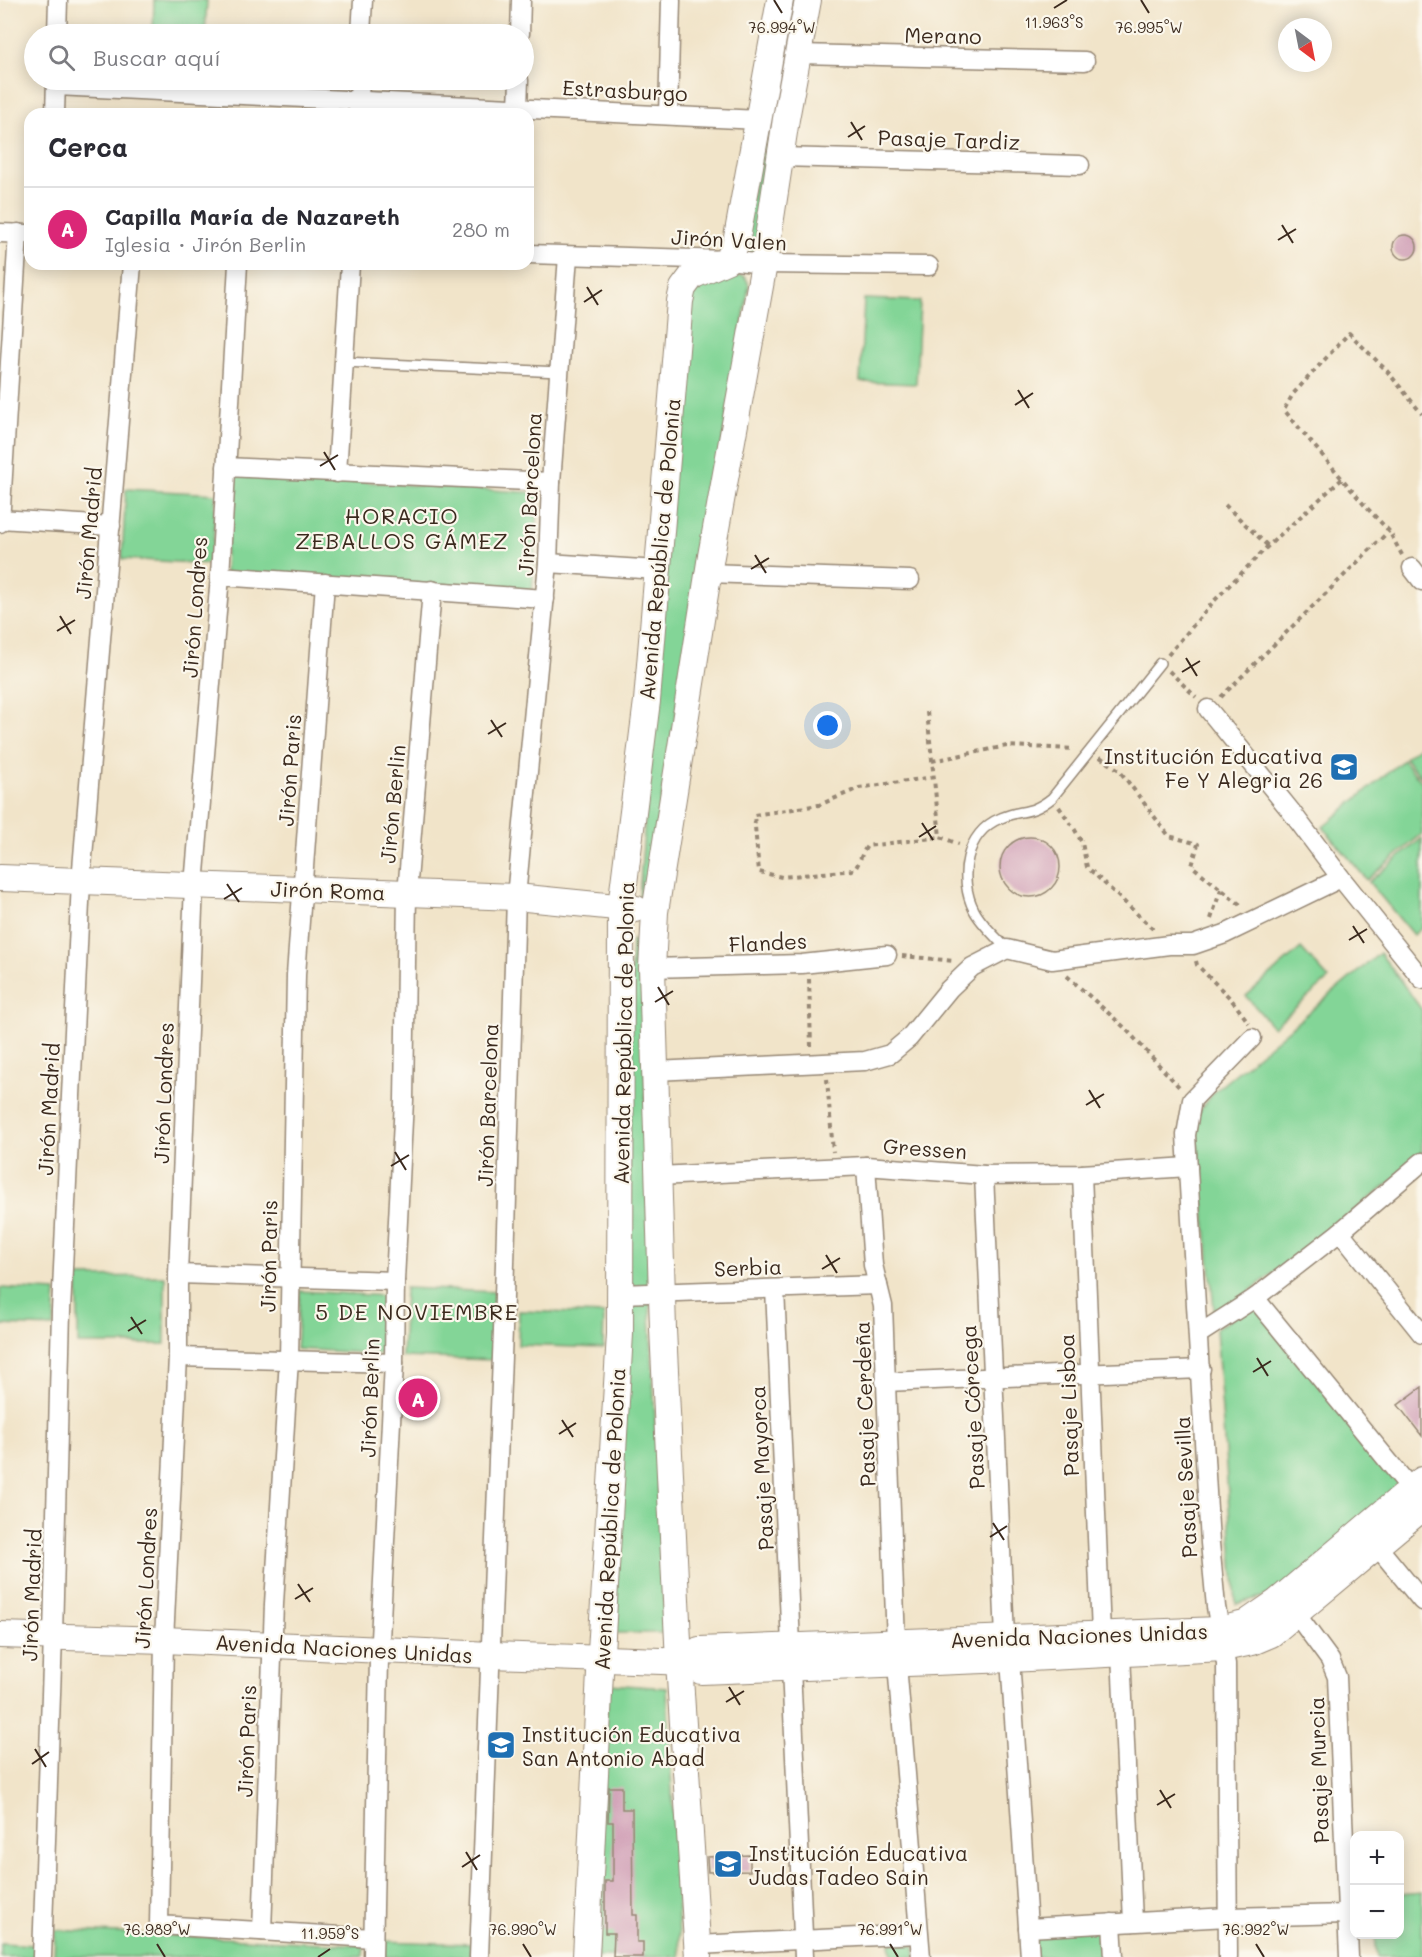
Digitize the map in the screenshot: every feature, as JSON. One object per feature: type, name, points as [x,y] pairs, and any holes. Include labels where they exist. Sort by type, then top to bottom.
[{"type":"main road","points":[[728,260],[736,243],[780,0]]},
{"type":"main road","name":"Avenida República de Polonia","points":[[698,1951],[662,1282],[652,968],[654,912],[708,573],[764,264],[786,119],[808,0]]},
{"type":"main road","name":"Avenida República de Polonia","points":[[586,1957],[600,1660],[620,1334],[621,907],[647,702],[680,301],[683,288],[692,276],[728,260]]},
{"type":"main road","name":"Jirón Roma","points":[[0,878],[516,897],[654,912]]},
{"type":"main road","points":[[620,1284],[662,1282]]},
{"type":"main road","name":"Avenida Naciones Unidas","points":[[0,1635],[684,1662],[699,1650],[791,1656],[1007,1648],[1121,1653],[1221,1639],[1245,1624],[1290,1606],[1377,1546],[1418,1492]]},
{"type":"main road","name":"Avenida Naciones Unidas","points":[[1290,1606],[1418,1492]]},
{"type":"main road","name":"Avenida Naciones Unidas","points":[[1007,1648],[1101,1634],[1221,1639]]},
{"type":"street","points":[[57,24],[58,0]]},
{"type":"street","points":[[362,24],[363,0]]},
{"type":"street","points":[[520,24],[521,0]]},
{"type":"street","points":[[668,115],[671,0]]},
{"type":"street","name":"Merano","points":[[799,54],[1085,61]]},
{"type":"street","points":[[55,108],[56,90]]},
{"type":"street","name":"Estrasburgo","points":[[144,90],[359,107],[518,108]]},
{"type":"street","points":[[359,107],[360,90]]},
{"type":"street","points":[[518,108],[519,90]]},
{"type":"street","name":"Estrasburgo","points":[[534,109],[759,120]]},
{"type":"street","name":"Pasaje Tardiz","points":[[780,157],[1080,165]]},
{"type":"street","points":[[16,233],[0,520],[111,526]]},
{"type":"street","name":"Jirón Valen","points":[[534,254],[728,260],[764,264],[929,266]]},
{"type":"street","name":"Jirón Barcelona","points":[[479,1957],[503,1330],[516,897],[548,563],[551,482],[568,256]]},
{"type":"street","name":"Jirón Madrid","points":[[42,1957],[61,1311],[81,881],[132,270]]},
{"type":"street","name":"Jirón Londres","points":[[238,270],[220,576],[194,885],[178,1274],[178,1358],[164,1640],[159,1925],[262,1931]]},
{"type":"street","points":[[337,473],[350,270]]},
{"type":"street","points":[[226,467],[551,482]]},
{"type":"street","points":[[548,563],[658,570]]},
{"type":"street","points":[[708,573],[910,580]]},
{"type":"street","points":[[220,576],[545,598]]},
{"type":"street","name":"Jirón Paris","points":[[262,1931],[273,1645],[289,1359],[296,975],[325,583]]},
{"type":"street","name":"Jirón Berlin","points":[[373,1957],[379,1650],[394,1363],[394,1281],[404,1100],[407,893],[432,590]]},
{"type":"street","points":[[1208,709],[1422,980]]},
{"type":"street","points":[[655,1071],[865,1061],[890,1054],[909,1038],[949,989],[972,967],[1007,949],[1053,960],[1169,945],[1193,945],[1225,934],[1341,878]]},
{"type":"street","name":"Flandes","points":[[652,968],[808,963],[886,955]]},
{"type":"street","points":[[1192,1100],[1252,1038]]},
{"type":"street","name":"Pasaje Sevilla","points":[[1192,1100],[1186,1135],[1210,1543],[1226,1664],[1228,1957]]},
{"type":"street","points":[[1199,1334],[1255,1299],[1421,1164]]},
{"type":"street","name":"Gressen","points":[[658,1176],[866,1166],[984,1175],[1082,1174],[1188,1167]]},
{"type":"street","name":"Pasaje Cerdeña","points":[[866,1166],[873,1265],[883,1306],[896,1653],[921,1957]]},
{"type":"street","name":"Pasaje Lisboa","points":[[1082,1174],[1101,1634]]},
{"type":"street","name":"Pasaje Córcega","points":[[984,1175],[1007,1648],[1030,1957]]},
{"type":"street","points":[[1340,1232],[1422,1334]]},
{"type":"street","points":[[178,1274],[394,1281]]},
{"type":"street","name":"Serbia","points":[[662,1282],[775,1289],[878,1285]]},
{"type":"street","name":"Pasaje Mayorca","points":[[775,1289],[804,1948]]},
{"type":"street","points":[[1255,1299],[1418,1492]]},
{"type":"street","points":[[178,1358],[394,1363]]},
{"type":"street","points":[[885,1382],[1201,1369]]},
{"type":"street","points":[[1377,1546],[1422,1601]]},
{"type":"street","name":"Pasaje Murcia","points":[[1290,1606],[1330,1660],[1337,1677],[1349,1957]]},
{"type":"street","points":[[1121,1653],[1133,1922]]},
{"type":"street","points":[[1028,1928],[1228,1917],[1348,1914]]},
{"type":"street","points":[[1113,1923],[1114,1957]]},
{"type":"street","points":[[262,1931],[373,1938]]},
{"type":"street","points":[[698,1951],[804,1948],[918,1934]]},
{"type":"lane","points":[[344,362],[559,372]]},
{"type":"lane","points":[[1007,949],[975,911],[966,890],[966,868],[970,849],[978,835],[1000,818],[1036,810],[1052,798],[1161,663]]},
{"type":"path","points":[[1417,574],[1396,546],[1389,531],[1365,507],[1284,410],[1293,394],[1348,333],[1387,371],[1422,414]]},
{"type":"path","points":[[1342,479],[1268,546],[1214,601],[1161,663],[1208,709],[1389,531]]},
{"type":"path","points":[[1225,505],[1268,546]]},
{"type":"path","points":[[927,712],[940,837]]},
{"type":"path","points":[[932,761],[1007,746],[1091,750],[1119,771],[1169,836],[1198,844],[1192,866],[1237,903],[1261,917]]},
{"type":"path","points":[[934,777],[859,788],[819,805],[754,815],[759,872],[764,875],[783,877],[854,870],[860,863],[861,855],[867,846],[940,837],[970,849]]},
{"type":"path","points":[[1052,798],[1082,843],[1087,867],[1169,945]]},
{"type":"path","points":[[886,955],[949,959],[972,967]]},
{"type":"path","points":[[808,963],[819,1064],[834,1167]]},
{"type":"path","points":[[1197,965],[1231,999],[1248,1020],[1252,1038]]},
{"type":"path","points":[[1065,974],[1125,1028],[1192,1100]]},
{"type":"green space","points":[[154,0],[207,0],[206,24],[153,24]]},
{"type":"green space","points":[[784,0],[799,0],[755,254],[742,251]]},
{"type":"green space","points":[[711,275],[743,276],[749,286],[643,906],[639,898],[684,303]]},
{"type":"green space","points":[[864,299],[920,301],[916,384],[860,382]]},
{"type":"green space","points":[[237,474],[539,493],[532,595],[225,574],[228,478]]},
{"type":"green space","points":[[126,489],[216,494],[212,564],[122,559]]},
{"type":"green space","points":[[1422,744],[1422,778],[1405,758]]},
{"type":"green space","points":[[1403,760],[1422,782],[1422,834],[1367,880],[1323,827]]},
{"type":"green space","points":[[1422,838],[1422,928],[1413,935],[1369,882]]},
{"type":"green space","points":[[632,940],[642,946],[650,1312],[665,1633],[611,1633]]},
{"type":"green space","points":[[1301,948],[1329,979],[1273,1027],[1246,996]]},
{"type":"green space","points":[[1380,953],[1422,1010],[1422,1158],[1215,1318],[1195,1117],[1215,1091]]},
{"type":"green space","points":[[165,1276],[165,1344],[78,1344],[78,1277]]},
{"type":"green space","points":[[0,1288],[56,1291],[54,1327],[0,1325]]},
{"type":"green space","points":[[405,1288],[497,1292],[494,1360],[402,1357]]},
{"type":"green space","points":[[300,1291],[386,1296],[382,1354],[296,1349]]},
{"type":"green space","points":[[1256,1303],[1406,1485],[1280,1592],[1236,1604],[1216,1329]]},
{"type":"green space","points":[[519,1311],[604,1314],[603,1348],[518,1345]]},
{"type":"green space","points":[[608,1684],[667,1688],[680,1957],[594,1957]]},
{"type":"green space","points":[[1422,1892],[1422,1957],[1377,1957],[1375,1939],[1404,1939],[1404,1894]]},
{"type":"green space","points":[[1110,1927],[1111,1957],[1034,1957],[1032,1930]]},
{"type":"green space","points":[[55,1930],[364,1945],[363,1957],[54,1957]]},
{"type":"green space","points":[[380,1941],[472,1944],[471,1957],[380,1957]]},
{"type":"green space","points":[[0,1943],[35,1945],[35,1957],[0,1957]]},
{"type":"green space","points":[[890,1943],[915,1946],[915,1957],[892,1957]]},
{"type":"building","points":[[1400,235],[1410,235],[1417,242],[1417,252],[1410,259],[1400,259],[1393,252],[1393,242]]},
{"type":"building","points":[[1030,837],[1047,842],[1055,850],[1060,867],[1055,884],[1047,892],[1030,897],[1013,892],[1005,884],[1000,867],[1005,850],[1013,842]]},
{"type":"building","points":[[1422,1387],[1422,1436],[1398,1405]]},
{"type":"building","points":[[609,1787],[622,1787],[622,1809],[632,1809],[633,1915],[637,1915],[637,1942],[643,1942],[643,1957],[613,1957],[614,1933],[605,1933],[605,1881],[613,1881],[613,1822],[608,1822]]},
{"type":"building","name":"Institución Educativa Judas Tadeo Sain","points":[[750,1855],[750,1871],[708,1872],[707,1857]]},
{"type":"place","name":"Institución Educativa Fe Y Alegria 26","points":[[1344,767]]},
{"type":"place","name":"Capilla María de Nazareth","points":[[418,1398]]},
{"type":"place","name":"Institución Educativa San Antonio Abad","points":[[501,1745]]},
{"type":"place","name":"Institución Educativa Judas Tadeo Sain","points":[[728,1864]]},
{"type":"district","name":"HORACIO ZEBALLOS GÁMEZ","points":[[402,528]]},
{"type":"district","name":"5 DE NOVIEMBRE","points":[[417,1311]]}]
